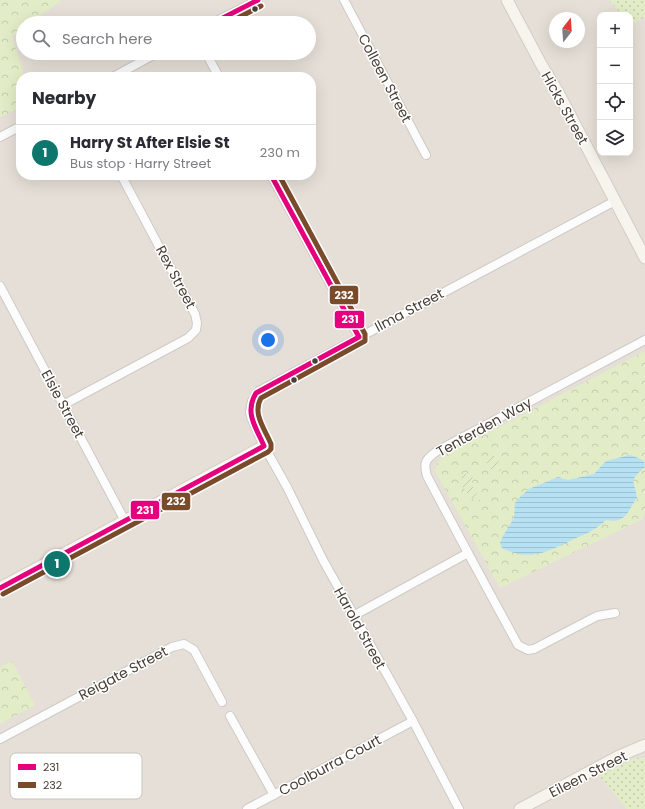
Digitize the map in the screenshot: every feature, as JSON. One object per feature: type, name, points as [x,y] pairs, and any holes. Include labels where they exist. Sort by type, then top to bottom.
[{"type":"street","points":[[238,0],[242,8]]},
{"type":"street","points":[[227,16],[258,0]]},
{"type":"street","name":"Colleen Street","points":[[344,0],[426,155]]},
{"type":"street","name":"Hicks Street","points":[[507,0],[541,64],[558,92],[645,258]]},
{"type":"street","points":[[122,72],[144,60]]},
{"type":"street","points":[[210,60],[216,72]]},
{"type":"street","points":[[0,137],[16,129]]},
{"type":"street","name":"Rex Street","points":[[63,405],[188,338],[196,330],[197,323],[195,314],[124,180]]},
{"type":"street","points":[[275,180],[359,337]]},
{"type":"street","name":"Ilma Street","points":[[264,446],[250,412],[250,406],[256,393],[615,201]]},
{"type":"street","name":"Elsie Street","points":[[0,288],[125,521]]},
{"type":"street","name":"Tenterden Way","points":[[615,613],[597,616],[534,649],[523,648],[518,645],[427,476],[424,466],[428,458],[437,451],[645,340]]},
{"type":"street","points":[[0,588],[264,446]]},
{"type":"street","name":"Harold Street","points":[[264,446],[353,616],[413,721],[459,809]]},
{"type":"street","points":[[353,616],[468,553]]},
{"type":"street","name":"Reigate Street","points":[[0,739],[172,647],[184,644],[194,650],[222,702]]},
{"type":"street","points":[[230,716],[274,795]]},
{"type":"street","name":"Coolburra Court","points":[[248,809],[413,721]]},
{"type":"street","name":"Eileen Street","points":[[520,809],[619,756],[640,751],[645,745]]},
{"type":"shaded area","points":[[0,0],[645,0],[645,809],[0,809]]},
{"type":"green space","points":[[0,0],[62,0],[40,16],[16,16],[16,33],[12,36],[16,49],[16,60],[20,60],[23,72],[16,72],[16,109],[0,117]]},
{"type":"green space","points":[[610,0],[645,0],[645,17],[633,23],[633,12],[619,12]]},
{"type":"green space","points":[[645,351],[645,508],[643,519],[500,588],[435,471],[437,464],[443,456]]},
{"type":"green space","points":[[490,456],[494,456],[498,459],[501,470],[497,472],[489,468],[486,460]]},
{"type":"green space","points":[[468,473],[474,479],[472,482],[473,487],[482,503],[471,498],[461,485],[462,476]]},
{"type":"green space","points":[[12,661],[35,705],[0,724],[0,667]]},
{"type":"green space","points":[[635,758],[645,758],[645,809],[627,809],[599,776]]},
{"type":"water","points":[[630,455],[644,461],[645,467],[634,478],[637,498],[626,515],[622,518],[613,521],[606,520],[590,532],[538,554],[521,554],[502,548],[500,543],[514,518],[515,503],[529,489],[558,477],[568,480],[594,474],[606,461]]},
{"type":"transit line","name":"231","points":[[227,16],[258,0]]},
{"type":"transit line","name":"232","points":[[242,16],[261,6]]},
{"type":"transit line","name":"231","points":[[0,588],[264,446],[252,420],[251,414],[251,407],[256,393],[359,337],[274,180]]},
{"type":"transit line","name":"232","points":[[3,594],[268,452],[271,449],[271,444],[260,421],[258,410],[261,398],[365,341],[365,334],[282,180]]},
{"type":"place","name":"Harry St After Elsie St","points":[[57,564]]}]
